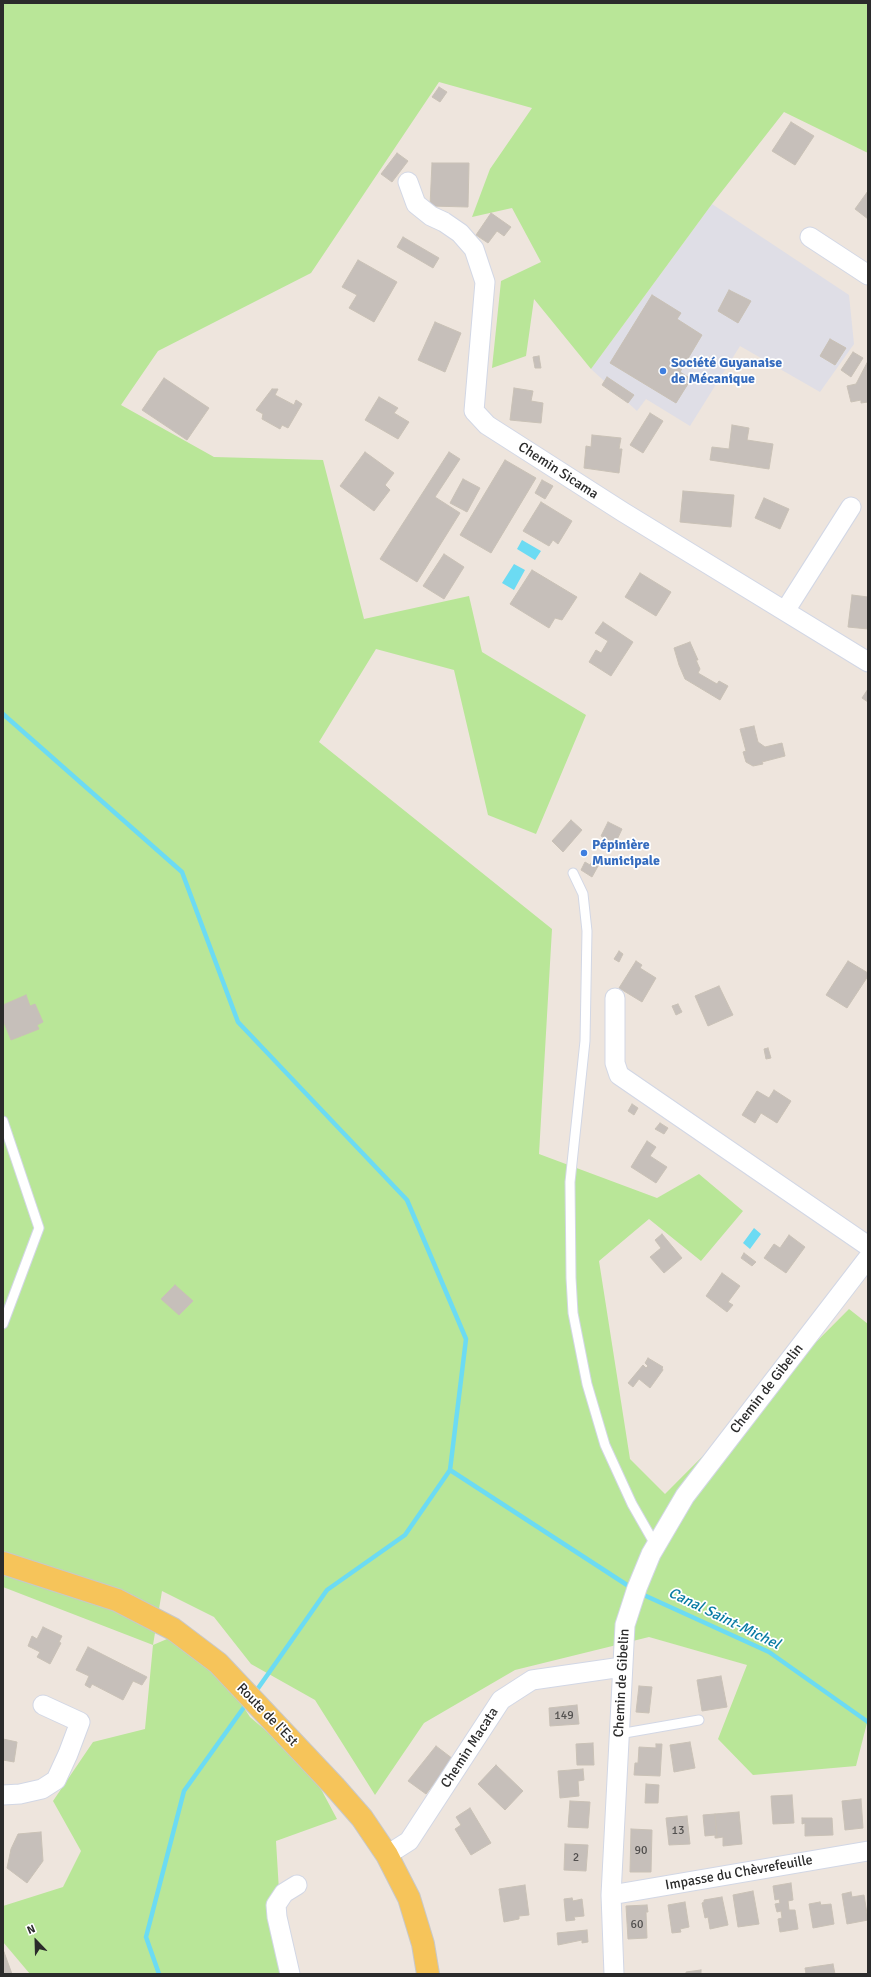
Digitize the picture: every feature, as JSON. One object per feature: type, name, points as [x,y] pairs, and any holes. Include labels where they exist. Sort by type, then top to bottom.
[{"type":"main road","name":"Route de l'Est","points":[[3,1563],[117,1600],[173,1629],[218,1663],[362,1818],[387,1855],[409,1898],[423,1944],[428,1974]]},
{"type":"street","name":"Chemin Sicama","points":[[408,182],[416,204],[431,216],[444,222],[460,233],[474,249],[485,282],[474,411],[487,425],[623,512],[868,662]]},
{"type":"street","points":[[810,237],[868,275]]},
{"type":"street","points":[[785,612],[851,507]]},
{"type":"street","points":[[614,998],[615,1063],[619,1075],[868,1246]]},
{"type":"street","name":"Chemin de Gibelin","points":[[616,1972],[611,1895],[622,1667],[625,1624],[637,1588],[656,1547],[685,1496],[868,1258]]},
{"type":"street","name":"Chemin Macata","points":[[387,1855],[409,1842],[501,1700],[532,1680],[622,1667]]},
{"type":"street","points":[[3,1795],[20,1794],[42,1789],[56,1780],[68,1754],[80,1722],[43,1705]]},
{"type":"street","name":"Impasse du Chèvrefeuille","points":[[611,1895],[868,1851]]},
{"type":"street","points":[[290,1974],[277,1917],[276,1905],[284,1893],[297,1885]]},
{"type":"lane","points":[[573,873],[583,894],[587,931],[585,1041],[570,1182],[573,1313],[587,1384],[606,1445],[632,1504],[656,1547]]},
{"type":"lane","points":[[3,1121],[39,1228],[3,1324]]},
{"type":"lane","points":[[619,1734],[699,1720]]},
{"type":"shaded area","points":[[712,204],[849,295],[854,344],[820,392],[740,346],[690,426],[646,399],[637,411],[591,369]]},
{"type":"green space","points":[[3,3],[868,3],[868,153],[784,112],[712,204],[591,369],[534,299],[526,356],[492,368],[501,281],[541,262],[512,208],[472,217],[490,169],[532,108],[439,82],[311,273],[158,351],[121,405],[214,457],[323,460],[364,619],[469,596],[482,652],[586,715],[536,834],[488,815],[454,670],[376,649],[319,742],[552,929],[539,1154],[657,1198],[699,1174],[743,1211],[701,1261],[649,1219],[599,1261],[630,1459],[665,1494],[849,1309],[868,1324],[868,1719],[856,1766],[753,1775],[718,1739],[747,1665],[649,1637],[515,1670],[424,1723],[375,1795],[315,1700],[251,1664],[214,1617],[162,1591],[153,1645],[3,1587]]},
{"type":"green space","points":[[174,1636],[224,1677],[250,1717],[300,1760],[322,1791],[337,1819],[276,1841],[284,1974],[30,1974],[3,1942],[3,1906],[63,1887],[81,1851],[53,1801],[93,1742],[145,1729],[153,1645]]},
{"type":"water","points":[[522,540],[541,551],[535,560],[517,549]]},
{"type":"water","points":[[514,564],[525,570],[514,590],[502,583]]},
{"type":"water","points":[[754,1228],[761,1234],[750,1249],[743,1243]]},
{"type":"building","points":[[439,87],[447,92],[440,102],[432,97]]},
{"type":"building","points":[[791,122],[814,136],[795,165],[772,151]]},
{"type":"building","points":[[397,153],[408,161],[392,182],[381,174]]},
{"type":"building","points":[[432,163],[469,163],[468,207],[430,206]]},
{"type":"building","points":[[868,191],[868,219],[855,209]]},
{"type":"building","points":[[491,213],[511,227],[504,236],[497,231],[488,243],[476,235]]},
{"type":"building","points":[[403,237],[439,258],[433,268],[397,247]]},
{"type":"building","points":[[358,260],[397,282],[374,322],[349,308],[357,295],[342,287]]},
{"type":"building","points":[[729,290],[751,301],[738,323],[718,311]]},
{"type":"building","points":[[652,295],[681,313],[677,319],[702,335],[680,372],[691,379],[676,403],[610,363]]},
{"type":"building","points":[[435,322],[461,333],[445,372],[418,360]]},
{"type":"building","points":[[830,339],[846,348],[835,365],[820,356]]},
{"type":"building","points":[[853,352],[863,358],[851,377],[841,370]]},
{"type":"building","points":[[539,356],[541,368],[535,368],[533,357]]},
{"type":"building","points":[[868,361],[868,402],[861,403],[861,400],[851,402],[847,386],[856,384]]},
{"type":"building","points":[[607,377],[634,395],[628,403],[602,385]]},
{"type":"building","points":[[164,378],[209,408],[187,440],[142,410]]},
{"type":"building","points":[[514,388],[533,391],[531,401],[543,403],[541,423],[510,420]]},
{"type":"building","points":[[272,389],[278,389],[275,395],[294,405],[296,400],[302,404],[288,428],[282,425],[280,429],[262,419],[263,414],[256,410]]},
{"type":"building","points":[[379,397],[398,408],[394,413],[409,422],[398,439],[365,420]]},
{"type":"building","points":[[650,413],[663,421],[643,453],[630,445]]},
{"type":"building","points":[[732,425],[749,428],[747,440],[773,444],[769,469],[710,460],[712,447],[729,449]]},
{"type":"building","points":[[592,435],[621,438],[619,449],[622,449],[619,473],[584,468],[586,446],[591,447]]},
{"type":"building","points":[[365,452],[394,473],[385,485],[390,490],[374,511],[340,486]]},
{"type":"building","points":[[449,452],[460,459],[435,497],[460,513],[417,582],[380,559]]},
{"type":"building","points":[[505,460],[536,478],[491,553],[460,535]]},
{"type":"building","points":[[463,479],[480,488],[467,512],[450,503]]},
{"type":"building","points":[[542,480],[553,486],[545,499],[535,493]]},
{"type":"building","points":[[683,491],[734,495],[731,527],[680,522]]},
{"type":"building","points":[[764,498],[789,509],[780,529],[755,518]]},
{"type":"building","points":[[541,502],[572,521],[558,544],[553,540],[549,546],[523,531]]},
{"type":"building","points":[[444,554],[464,567],[444,599],[423,586]]},
{"type":"building","points":[[532,570],[577,597],[562,620],[555,618],[549,628],[510,604]]},
{"type":"building","points":[[640,573],[671,592],[656,616],[625,597]]},
{"type":"building","points":[[852,595],[868,597],[868,629],[848,627]]},
{"type":"building","points":[[603,622],[633,642],[611,676],[589,662],[596,650],[601,653],[608,641],[595,633]]},
{"type":"building","points":[[690,642],[698,660],[696,660],[700,669],[698,673],[717,684],[719,681],[728,686],[720,700],[685,679],[674,648]]},
{"type":"building","points":[[868,689],[868,702],[862,698]]},
{"type":"building","points":[[754,726],[758,742],[765,747],[782,743],[785,756],[753,766],[746,762],[743,752],[746,751],[740,729]]},
{"type":"building","points":[[571,820],[582,830],[563,852],[552,841]]},
{"type":"building","points":[[608,822],[622,829],[615,844],[601,836]]},
{"type":"building","points":[[595,856],[602,859],[592,877],[581,870],[585,862],[590,865]]},
{"type":"building","points":[[619,951],[623,954],[619,962],[614,959]]},
{"type":"building","points":[[636,961],[642,965],[640,968],[656,978],[642,1002],[619,988]]},
{"type":"building","points":[[848,961],[868,973],[868,976],[847,1008],[826,995]]},
{"type":"building","points":[[719,986],[733,1015],[708,1026],[695,996]]},
{"type":"building","points":[[26,995],[30,1006],[35,1004],[43,1022],[37,1025],[39,1029],[11,1040],[3,1020],[3,1005]]},
{"type":"building","points":[[678,1004],[682,1012],[676,1015],[672,1006]]},
{"type":"building","points":[[768,1048],[771,1058],[766,1059],[764,1049]]},
{"type":"building","points":[[774,1090],[791,1101],[777,1123],[761,1113],[755,1123],[742,1115],[757,1091],[769,1098]]},
{"type":"building","points":[[632,1104],[638,1108],[634,1115],[628,1111]]},
{"type":"building","points":[[660,1123],[668,1128],[664,1134],[655,1129]]},
{"type":"building","points":[[647,1141],[656,1147],[650,1156],[667,1167],[656,1183],[631,1167]]},
{"type":"building","points":[[662,1234],[682,1258],[664,1273],[650,1257],[661,1248],[655,1240]]},
{"type":"building","points":[[789,1235],[805,1247],[786,1273],[764,1258],[774,1244],[780,1248]]},
{"type":"building","points":[[744,1253],[756,1262],[752,1266],[741,1258]]},
{"type":"building","points":[[722,1273],[740,1286],[728,1302],[733,1305],[727,1312],[706,1296]]},
{"type":"building","points":[[175,1285],[193,1301],[179,1315],[161,1299]]},
{"type":"building","points":[[648,1358],[663,1367],[663,1370],[650,1388],[639,1379],[633,1387],[628,1383],[643,1365],[646,1368],[648,1366],[645,1363]]},
{"type":"building","points":[[43,1627],[62,1636],[59,1642],[61,1643],[50,1664],[37,1657],[40,1652],[28,1646],[32,1636],[37,1639]]},
{"type":"building","points":[[88,1647],[147,1677],[142,1685],[133,1681],[123,1700],[92,1684],[90,1688],[85,1685],[89,1676],[76,1670]]},
{"type":"building","points":[[721,1676],[727,1707],[702,1711],[697,1680]]},
{"type":"building","points":[[639,1686],[652,1687],[649,1713],[636,1712]]},
{"type":"building","points":[[577,1705],[579,1724],[550,1726],[549,1708]]},
{"type":"building","points":[[3,1739],[17,1742],[14,1762],[3,1760]]},
{"type":"building","points":[[690,1742],[695,1768],[674,1772],[670,1745]]},
{"type":"building","points":[[593,1743],[594,1765],[577,1765],[576,1744]]},
{"type":"building","points":[[656,1744],[662,1744],[660,1776],[634,1775],[635,1763],[638,1763],[639,1747],[656,1748]]},
{"type":"building","points":[[436,1746],[453,1759],[426,1794],[408,1781]]},
{"type":"building","points":[[496,1765],[523,1791],[505,1810],[478,1784]]},
{"type":"building","points":[[583,1769],[584,1780],[578,1781],[579,1796],[560,1798],[558,1771]]},
{"type":"building","points":[[646,1784],[659,1785],[658,1803],[645,1803]]},
{"type":"building","points":[[792,1795],[794,1823],[773,1824],[771,1796]]},
{"type":"building","points":[[861,1799],[863,1828],[845,1830],[842,1801]]},
{"type":"building","points":[[570,1801],[590,1802],[588,1828],[568,1827]]},
{"type":"building","points":[[470,1808],[491,1843],[471,1855],[455,1829],[461,1825],[456,1817]]},
{"type":"building","points":[[739,1812],[742,1844],[723,1846],[723,1837],[717,1838],[715,1814]]},
{"type":"building","points":[[715,1814],[717,1838],[715,1838],[715,1835],[705,1836],[703,1815]]},
{"type":"building","points":[[687,1816],[690,1844],[669,1845],[666,1818]]},
{"type":"building","points":[[802,1818],[832,1818],[833,1835],[805,1836],[805,1823],[802,1824]]},
{"type":"building","points":[[631,1829],[652,1830],[651,1872],[630,1872]]},
{"type":"building","points":[[41,1832],[43,1861],[27,1883],[7,1868],[11,1849],[18,1834]]},
{"type":"building","points":[[565,1844],[588,1845],[586,1871],[564,1870]]},
{"type":"building","points":[[791,1883],[793,1900],[788,1901],[789,1910],[795,1910],[798,1929],[780,1932],[778,1919],[782,1918],[781,1911],[777,1912],[775,1904],[780,1903],[779,1899],[775,1900],[773,1886]]},
{"type":"building","points":[[525,1885],[529,1915],[519,1916],[519,1919],[504,1922],[499,1889]]},
{"type":"building","points":[[753,1891],[759,1924],[738,1927],[733,1895]]},
{"type":"building","points":[[851,1892],[852,1897],[864,1895],[868,1920],[847,1924],[842,1894]]},
{"type":"building","points":[[722,1897],[728,1925],[710,1929],[708,1917],[705,1918],[702,1903],[704,1900]]},
{"type":"building","points":[[572,1898],[573,1901],[582,1899],[584,1916],[574,1917],[575,1920],[566,1921],[564,1899]]},
{"type":"building","points":[[685,1902],[689,1927],[680,1929],[681,1932],[672,1933],[668,1905]]},
{"type":"building","points":[[820,1902],[821,1905],[831,1904],[834,1924],[813,1928],[809,1904]]},
{"type":"building","points":[[647,1905],[647,1938],[628,1939],[626,1906]]},
{"type":"building","points":[[587,1930],[588,1942],[582,1943],[582,1940],[558,1945],[557,1933]]},
{"type":"building","points":[[4,1952],[12,1974],[3,1974]]},
{"type":"building","points":[[833,1964],[835,1974],[806,1974],[805,1968]]},
{"type":"building","points":[[701,1970],[701,1974],[686,1974],[686,1972]]},
{"type":"waterway","points":[[3,714],[182,872],[238,1022],[407,1200],[466,1339],[450,1470],[405,1535],[327,1590],[254,1694]]},
{"type":"waterway","name":"Canal Saint-Michel","points":[[450,1470],[627,1585]]},
{"type":"waterway","name":"Canal Saint-Michel","points":[[646,1596],[769,1652],[868,1722]]},
{"type":"waterway","points":[[159,1974],[146,1937],[184,1791],[247,1703]]},
{"type":"place","name":"Société Guyanaise de Mécanique","points":[[663,371]]},
{"type":"place","name":"Pépinière Municipale","points":[[584,853]]}]
